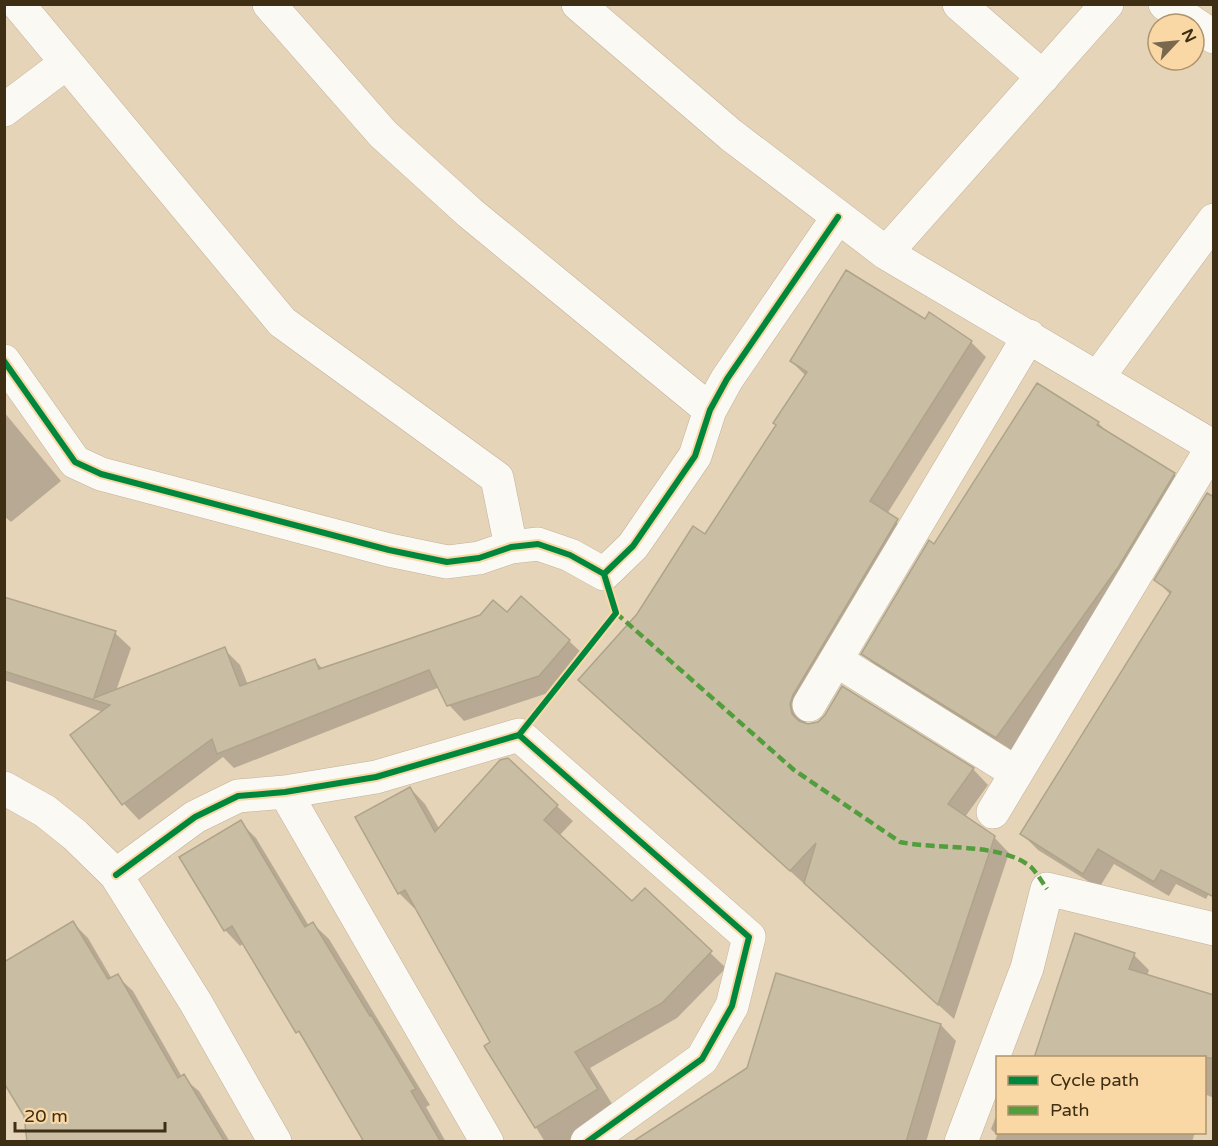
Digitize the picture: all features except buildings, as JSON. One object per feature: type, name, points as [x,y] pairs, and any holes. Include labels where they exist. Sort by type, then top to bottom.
[{"type":"street","points":[[18,4],[65,64],[282,322],[497,478],[511,547]]},
{"type":"street","points":[[269,4],[383,134],[470,213],[710,410]]},
{"type":"street","points":[[578,4],[731,135],[886,253],[1213,447],[1015,772],[993,812]]},
{"type":"street","points":[[959,4],[1043,77]]},
{"type":"street","points":[[886,253],[1107,4]]},
{"type":"street","points":[[1165,4],[1214,37]]},
{"type":"street","points":[[4,110],[65,64]]},
{"type":"street","points":[[4,361],[75,462],[101,474],[389,550],[447,562],[479,558],[511,547],[538,544],[570,555],[604,574],[633,546],[695,456],[710,410],[727,379],[838,218]]},
{"type":"street","points":[[1098,377],[1214,220]]},
{"type":"street","points":[[809,705],[1029,336]]},
{"type":"street","points":[[836,660],[1015,772]]},
{"type":"street","points":[[116,875],[195,817],[238,796],[285,792],[376,777],[519,735],[749,937],[732,1006],[702,1059],[587,1142]]},
{"type":"street","points":[[4,788],[60,823],[116,875],[196,1003],[275,1142]]},
{"type":"street","points":[[285,792],[487,1142]]},
{"type":"street","points":[[961,1142],[1026,968],[1047,890],[1214,929]]},
{"type":"marked path","points":[[616,613],[794,770],[900,842],[986,850],[1003,854],[1031,867],[1047,889]]},
{"type":"cycle path","points":[[4,361],[75,462],[101,474],[389,550],[447,562],[479,558],[511,547],[538,544],[570,555],[604,574],[633,546],[695,456],[710,410],[727,379],[838,217]]},
{"type":"cycle path","points":[[519,735],[616,613],[604,574]]},
{"type":"cycle path","points":[[116,875],[195,817],[238,796],[285,792],[376,777],[519,735],[749,937],[732,1006],[702,1059],[587,1142]]}]
